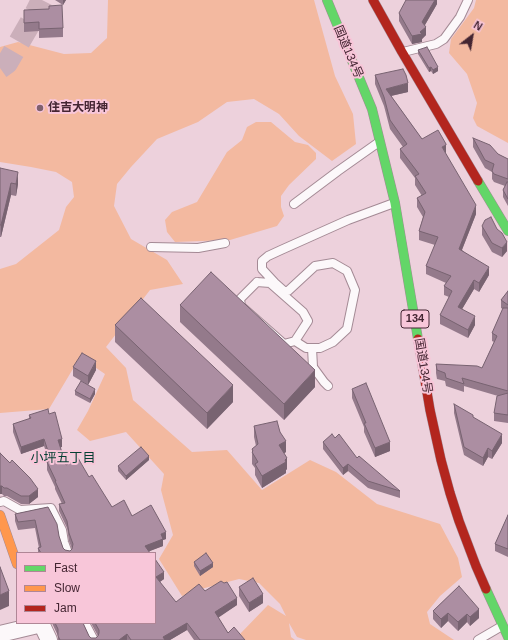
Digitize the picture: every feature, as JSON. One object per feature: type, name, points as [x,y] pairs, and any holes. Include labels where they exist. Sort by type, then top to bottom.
[{"type":"main road","name":"国道134号","points":[[327,0],[372,109],[380,141],[395,203],[430,410],[441,460],[459,521],[476,566],[508,637]]},
{"type":"main road","points":[[374,0],[402,52],[508,231]]},
{"type":"main road","points":[[0,515],[16,561]]},
{"type":"street","points":[[0,634],[41,624],[49,640]]},
{"type":"lane","points":[[402,52],[436,44],[444,39],[460,17],[468,0]]},
{"type":"lane","points":[[294,204],[380,141]]},
{"type":"lane","points":[[295,341],[308,320],[303,312],[270,283],[257,282],[240,299],[241,306],[284,344],[295,341],[306,348],[320,348],[333,342],[347,329],[355,290],[347,271],[333,263],[315,266],[288,290],[284,291],[262,269],[262,261],[268,256],[348,220],[395,203]]},
{"type":"lane","points":[[151,247],[198,248],[225,244]]},
{"type":"lane","points":[[312,348],[313,367],[328,386]]},
{"type":"lane","points":[[0,502],[4,501],[20,510],[50,508],[62,530],[68,552]]},
{"type":"lane","points":[[85,624],[93,640]]},
{"type":"lane","points":[[478,640],[503,626]]},
{"type":"shaded area","points":[[108,0],[314,0],[335,76],[353,114],[356,144],[332,161],[299,136],[279,114],[254,99],[227,102],[198,122],[157,139],[117,184],[114,206],[131,239],[167,260],[183,284],[150,290],[106,347],[126,368],[133,400],[192,452],[227,450],[262,490],[310,460],[336,472],[377,504],[440,524],[458,558],[462,577],[440,596],[427,612],[430,624],[454,640],[306,640],[297,637],[289,623],[291,637],[295,640],[245,640],[240,634],[268,605],[286,616],[280,604],[259,583],[239,579],[201,589],[182,596],[159,559],[173,535],[161,490],[164,474],[126,432],[90,441],[77,430],[88,411],[105,374],[80,357],[49,409],[0,413],[0,269],[16,264],[59,230],[66,207],[74,197],[72,182],[56,172],[0,162],[0,47],[18,42],[64,54],[91,53],[107,38]]},
{"type":"shaded area","points":[[476,0],[508,0],[508,143],[477,126],[473,118],[477,103],[467,74],[449,53],[451,39],[474,8]]},
{"type":"shaded area","points":[[256,122],[271,122],[295,142],[308,145],[316,153],[316,159],[289,185],[281,196],[281,207],[284,216],[277,226],[230,240],[175,242],[167,232],[165,220],[172,212],[197,202],[227,152],[242,140],[247,127]]},
{"type":"building","points":[[406,0],[435,0],[422,22],[426,27],[420,32],[422,34],[412,36],[399,13]]},
{"type":"building","points":[[62,5],[63,28],[39,29],[39,22],[24,23],[24,10],[49,9],[49,6]]},
{"type":"building","points":[[427,47],[438,67],[433,70],[431,67],[429,68],[418,50]]},
{"type":"building","points":[[403,69],[408,83],[386,89],[422,139],[438,130],[446,144],[442,147],[476,205],[459,249],[489,267],[479,283],[474,280],[458,307],[475,316],[468,330],[440,315],[452,291],[444,286],[451,276],[426,266],[438,237],[419,231],[425,212],[417,198],[426,193],[415,176],[419,174],[400,149],[407,144],[390,120],[384,97],[375,75]]},
{"type":"building","points":[[473,138],[490,145],[498,154],[508,159],[508,179],[494,174],[492,171],[494,164],[485,160]]},
{"type":"building","points":[[0,168],[18,172],[16,184],[11,183],[1,225],[0,225]]},
{"type":"building","points":[[508,182],[508,199],[503,190]]},
{"type":"building","points":[[491,217],[497,229],[502,233],[507,242],[502,248],[492,243],[482,226],[485,220]]},
{"type":"building","points":[[211,272],[315,370],[284,404],[180,305]]},
{"type":"building","points":[[508,291],[508,305],[501,300]]},
{"type":"building","points":[[141,298],[233,385],[207,413],[115,325]]},
{"type":"building","points":[[503,308],[508,308],[508,391],[462,378],[464,384],[446,378],[445,373],[437,370],[436,364],[477,366],[482,368],[497,336],[492,333]]},
{"type":"building","points":[[82,353],[96,361],[88,376],[73,367]]},
{"type":"building","points":[[81,381],[95,389],[90,399],[75,391]]},
{"type":"building","points":[[366,383],[390,442],[375,448],[352,389]]},
{"type":"building","points":[[508,393],[508,415],[494,413],[497,396]]},
{"type":"building","points":[[454,404],[502,434],[492,451],[488,448],[483,458],[464,447]]},
{"type":"building","points":[[48,409],[49,414],[55,412],[62,439],[58,440],[66,465],[78,458],[89,477],[92,475],[112,507],[124,500],[132,516],[151,505],[166,532],[161,534],[163,539],[145,546],[149,552],[40,552],[38,548],[41,547],[35,520],[18,522],[15,514],[48,507],[57,524],[63,548],[70,551],[73,544],[67,521],[59,504],[65,503],[47,462],[51,460],[44,439],[21,447],[13,424],[31,418],[29,415]]},
{"type":"building","points":[[277,421],[280,432],[286,441],[279,445],[287,458],[285,460],[286,462],[262,476],[255,464],[258,462],[252,452],[252,449],[258,444],[254,426]]},
{"type":"building","points":[[332,434],[335,438],[339,434],[357,458],[359,456],[400,491],[368,481],[348,464],[343,468],[323,442]]},
{"type":"building","points":[[141,447],[149,456],[126,476],[118,466]]},
{"type":"building","points":[[0,453],[10,463],[12,460],[30,478],[38,489],[29,496],[21,496],[7,488],[0,486]]},
{"type":"building","points":[[508,515],[508,549],[495,544]]},
{"type":"building","points":[[206,553],[213,563],[200,571],[194,562]]},
{"type":"building","points":[[156,560],[164,572],[156,577]]},
{"type":"building","points":[[0,567],[9,591],[0,595]]},
{"type":"building","points":[[156,577],[176,602],[199,584],[205,591],[221,581],[224,583],[227,582],[237,598],[215,612],[228,633],[234,627],[245,640],[200,640],[187,623],[163,637],[165,640],[131,640],[127,634],[119,640],[60,640],[56,624],[83,624],[91,638],[96,638],[98,636],[99,630],[96,624],[156,624]]},
{"type":"building","points":[[253,578],[263,594],[249,603],[239,587]]},
{"type":"building","points":[[459,586],[479,609],[470,617],[467,614],[458,622],[448,613],[441,619],[433,611]]},
{"type":"tunnel","points":[[0,68],[7,63],[42,0]]},
{"type":"traffic: fast","points":[[327,0],[372,109],[395,203],[418,339]]},
{"type":"traffic: fast","points":[[478,181],[508,231]]},
{"type":"traffic: fast","points":[[486,589],[508,637]]},
{"type":"traffic: slow","points":[[0,515],[16,561]]},
{"type":"traffic: jam","points":[[373,0],[478,181]]},
{"type":"traffic: jam","points":[[418,339],[430,410],[441,460],[459,521],[486,589]]},
{"type":"place","name":"住吉大明神","points":[[40,108]]},
{"type":"district","name":"小坪五丁目","points":[[63,458]]}]
